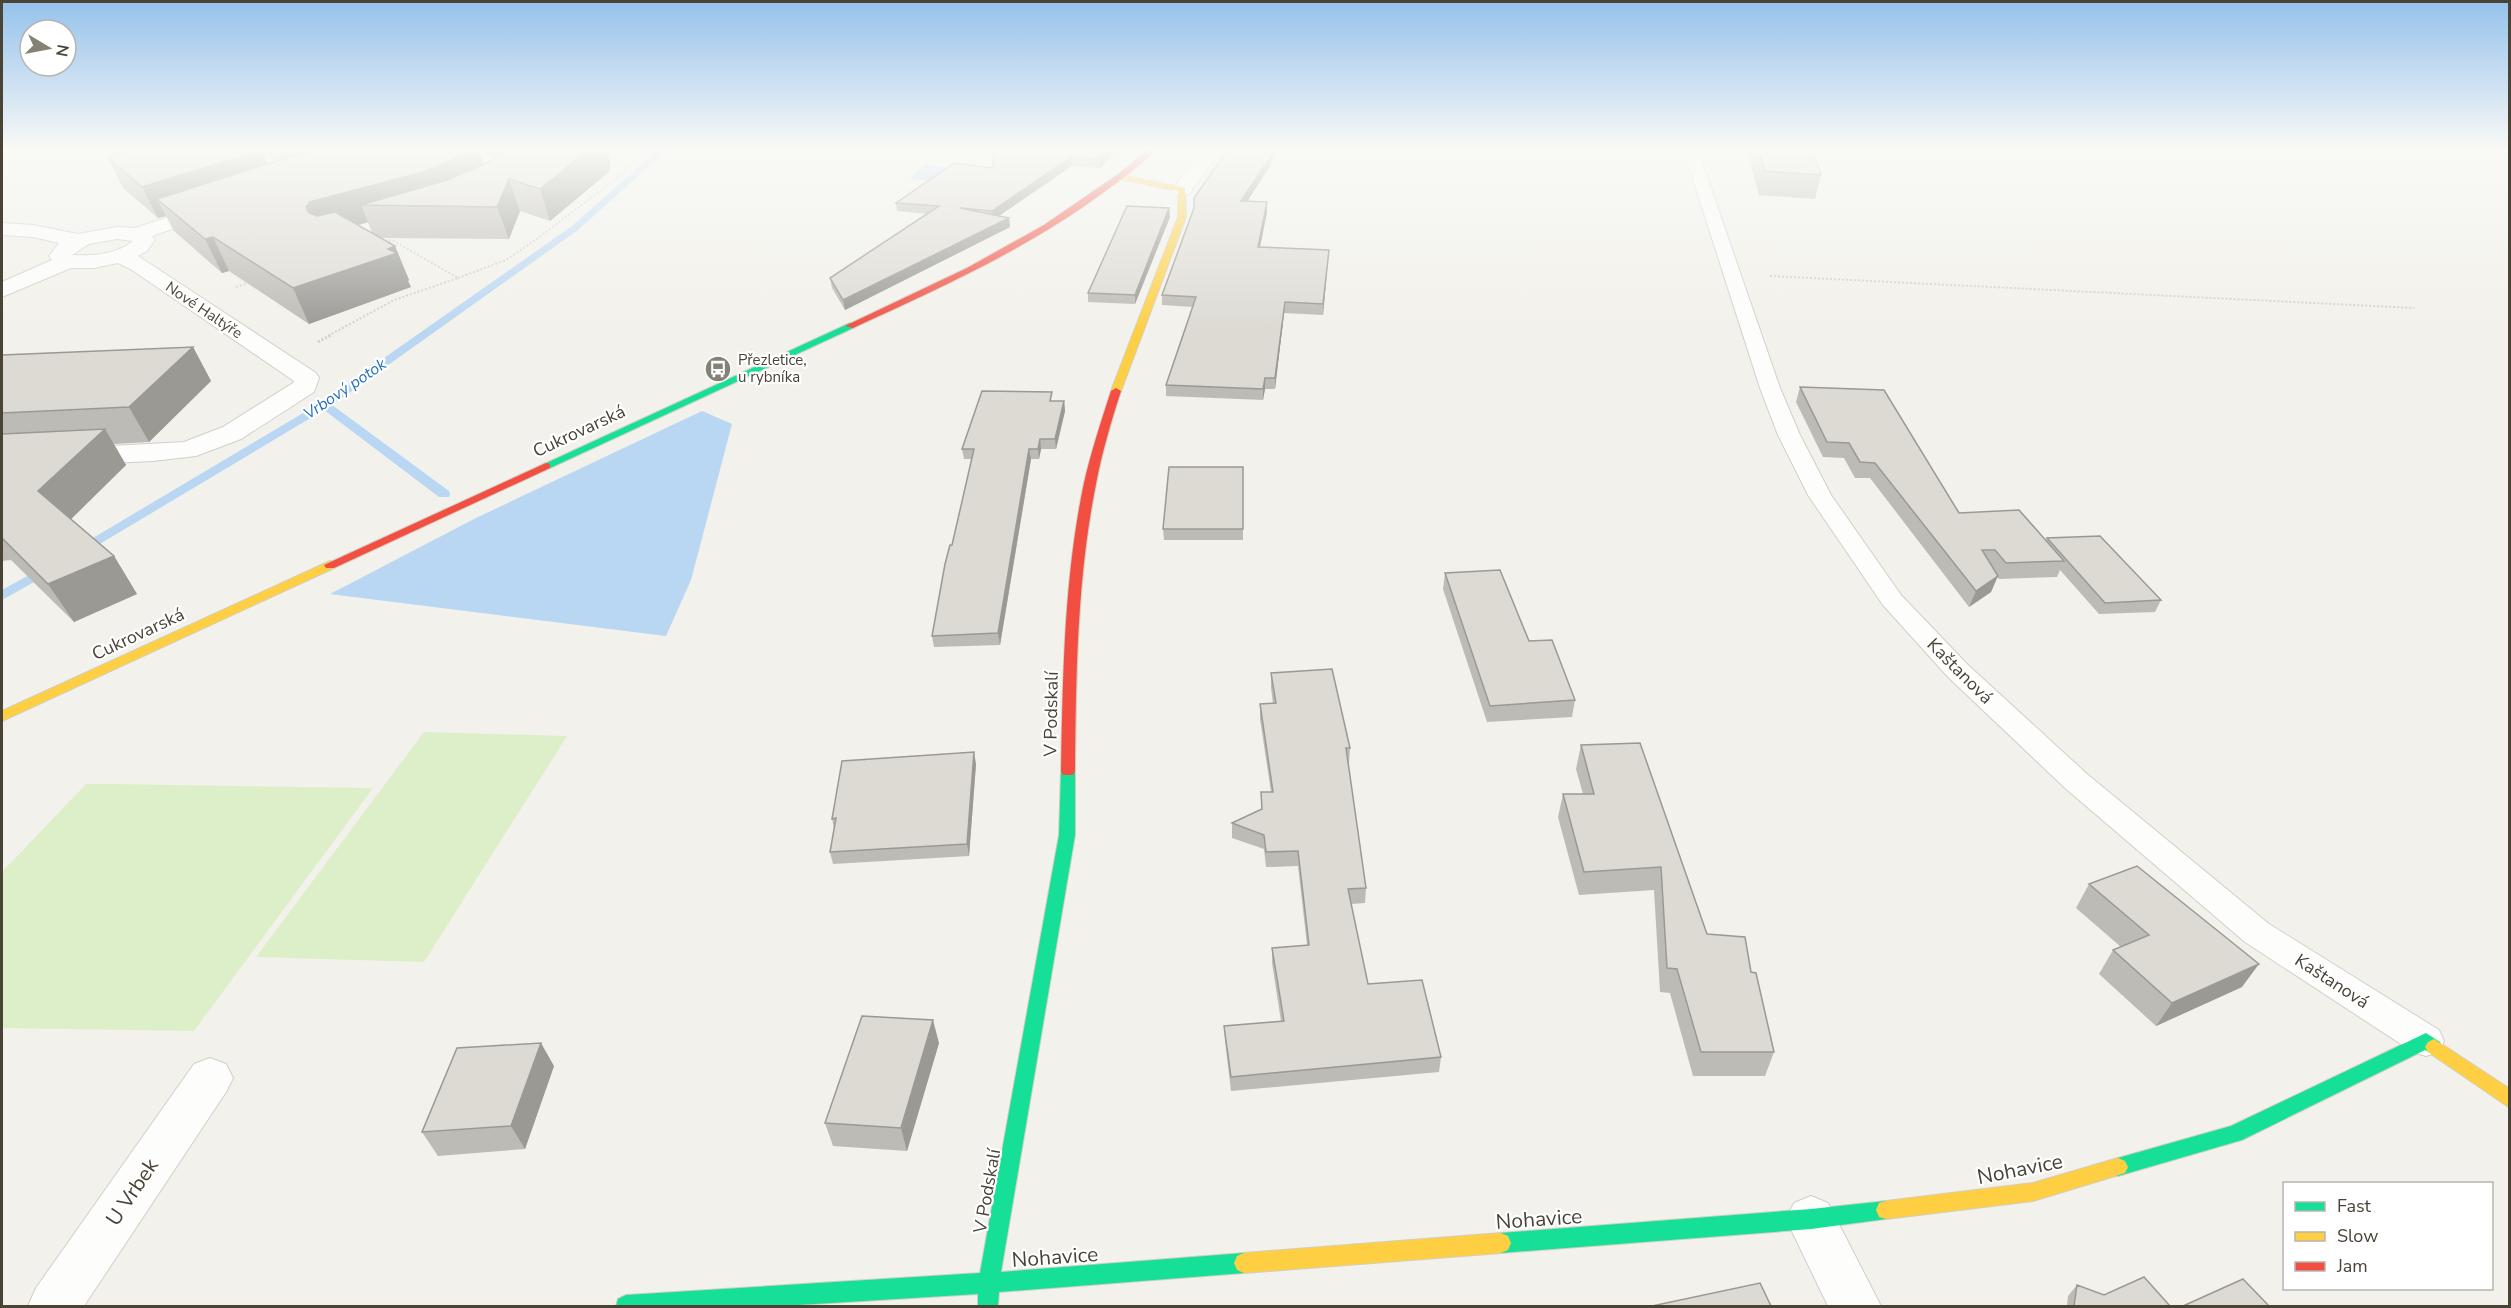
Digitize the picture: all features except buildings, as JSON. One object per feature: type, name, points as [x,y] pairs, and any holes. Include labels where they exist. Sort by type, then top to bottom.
[{"type":"street","points":[[137,234],[145,240],[143,244],[118,256],[97,261],[68,261],[62,259],[60,253],[81,241],[117,234],[137,234],[209,209]]},
{"type":"street","name":"Cukrovarská","points":[[2,716],[955,278],[1061,222],[1079,209]]},
{"type":"street","name":"V Podskalí","points":[[988,1306],[989,1283],[1067,835],[1070,630],[1085,505],[1111,405],[1182,217],[1182,209]]},
{"type":"street","points":[[2,229],[33,231],[81,241]]},
{"type":"street","name":"Nové Haltýře","points":[[2,460],[186,450],[232,433],[305,387],[307,378],[284,365],[140,265],[118,256]]},
{"type":"street","points":[[2,290],[68,261]]},
{"type":"street","name":"Nohavice","points":[[626,1306],[989,1283],[1811,1219],[2033,1192],[2235,1134],[2426,1041]]},
{"type":"street","points":[[2426,1041],[2510,1100]]},
{"type":"street","name":"U Vrbek","points":[[54,1306],[210,1078]]},
{"type":"street","points":[[1811,1219],[1855,1306]]},
{"type":"lane","name":"Kaštanová","points":[[1711,209],[1770,387],[1789,435],[1821,495],[1892,600],[1958,671],[2076,781],[2257,933],[2426,1041]]},
{"type":"path","points":[[284,365],[394,300],[506,260],[576,209]]},
{"type":"path","points":[[382,234],[459,278]]},
{"type":"path","points":[[381,243],[392,240]]},
{"type":"path","points":[[1734,274],[2414,308]]},
{"type":"path","points":[[191,301],[261,280]]},
{"type":"green space","points":[[424,732],[567,736],[424,962],[256,957]]},
{"type":"green space","points":[[86,784],[373,788],[194,1031],[2,1028],[2,872]]},
{"type":"water","points":[[702,411],[732,424],[691,580],[666,636],[330,594],[476,518]]},
{"type":"waterway","name":"Vrbový potok","points":[[324,405],[575,228],[596,209]]},
{"type":"waterway","name":"Vrbový potok","points":[[78,551],[324,405]]},
{"type":"waterway","points":[[324,405],[444,494]]},
{"type":"waterway","name":"Vrbový potok","points":[[2,596],[47,569]]},
{"type":"traffic: fast","points":[[546,466],[850,326]]},
{"type":"traffic: fast","points":[[988,1306],[989,1283],[1067,835],[1068,771]]},
{"type":"traffic: fast","points":[[2118,1167],[2235,1134],[2426,1041],[2434,1047]]},
{"type":"traffic: fast","points":[[1501,1243],[1811,1219],[1886,1210]]},
{"type":"traffic: fast","points":[[626,1306],[989,1283],[1244,1263]]},
{"type":"traffic: slow","points":[[1116,391],[1182,217],[1182,209]]},
{"type":"traffic: slow","points":[[2,716],[330,565]]},
{"type":"traffic: slow","points":[[2434,1047],[2510,1100]]},
{"type":"traffic: slow","points":[[1886,1210],[2033,1192],[2118,1167]]},
{"type":"traffic: slow","points":[[1244,1263],[1501,1243]]},
{"type":"traffic: jam","points":[[850,326],[970,270],[1075,209]]},
{"type":"traffic: jam","points":[[1068,771],[1072,627],[1082,531],[1101,437],[1116,391]]},
{"type":"traffic: jam","points":[[330,565],[546,466]]},
{"type":"place","name":"Přezletice, u rybníka","points":[[718,369]]}]
